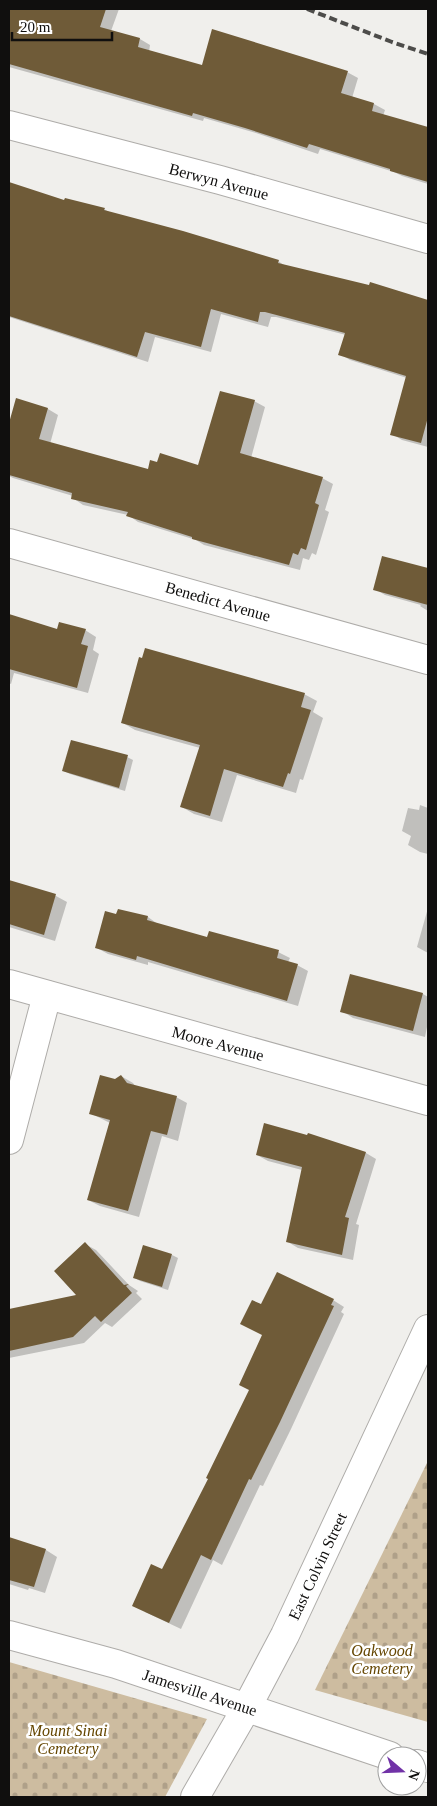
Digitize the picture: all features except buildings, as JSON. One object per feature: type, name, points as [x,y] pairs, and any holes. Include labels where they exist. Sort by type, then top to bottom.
[{"type":"street","name":"Berwyn Avenue","points":[[9,125],[220,180],[428,239]]},
{"type":"street","name":"Benedict Avenue","points":[[9,543],[428,660]]},
{"type":"street","name":"Moore Avenue","points":[[9,984],[428,1101]]},
{"type":"street","points":[[9,1140],[47,995]]},
{"type":"street","name":"East Colvin Street","points":[[195,1797],[247,1707],[284,1635],[428,1330]]},
{"type":"street","name":"Jamesville Avenue","points":[[9,1635],[116,1664],[377,1752]]},
{"type":"green space","name":"Oakwood Cemetery","points":[[428,1461],[428,1722],[315,1690]]},
{"type":"green space","name":"Mount Sinai Cemetery","points":[[9,1662],[207,1719],[165,1797],[9,1797]]},
{"type":"railway","points":[[307,9],[428,54]]}]
